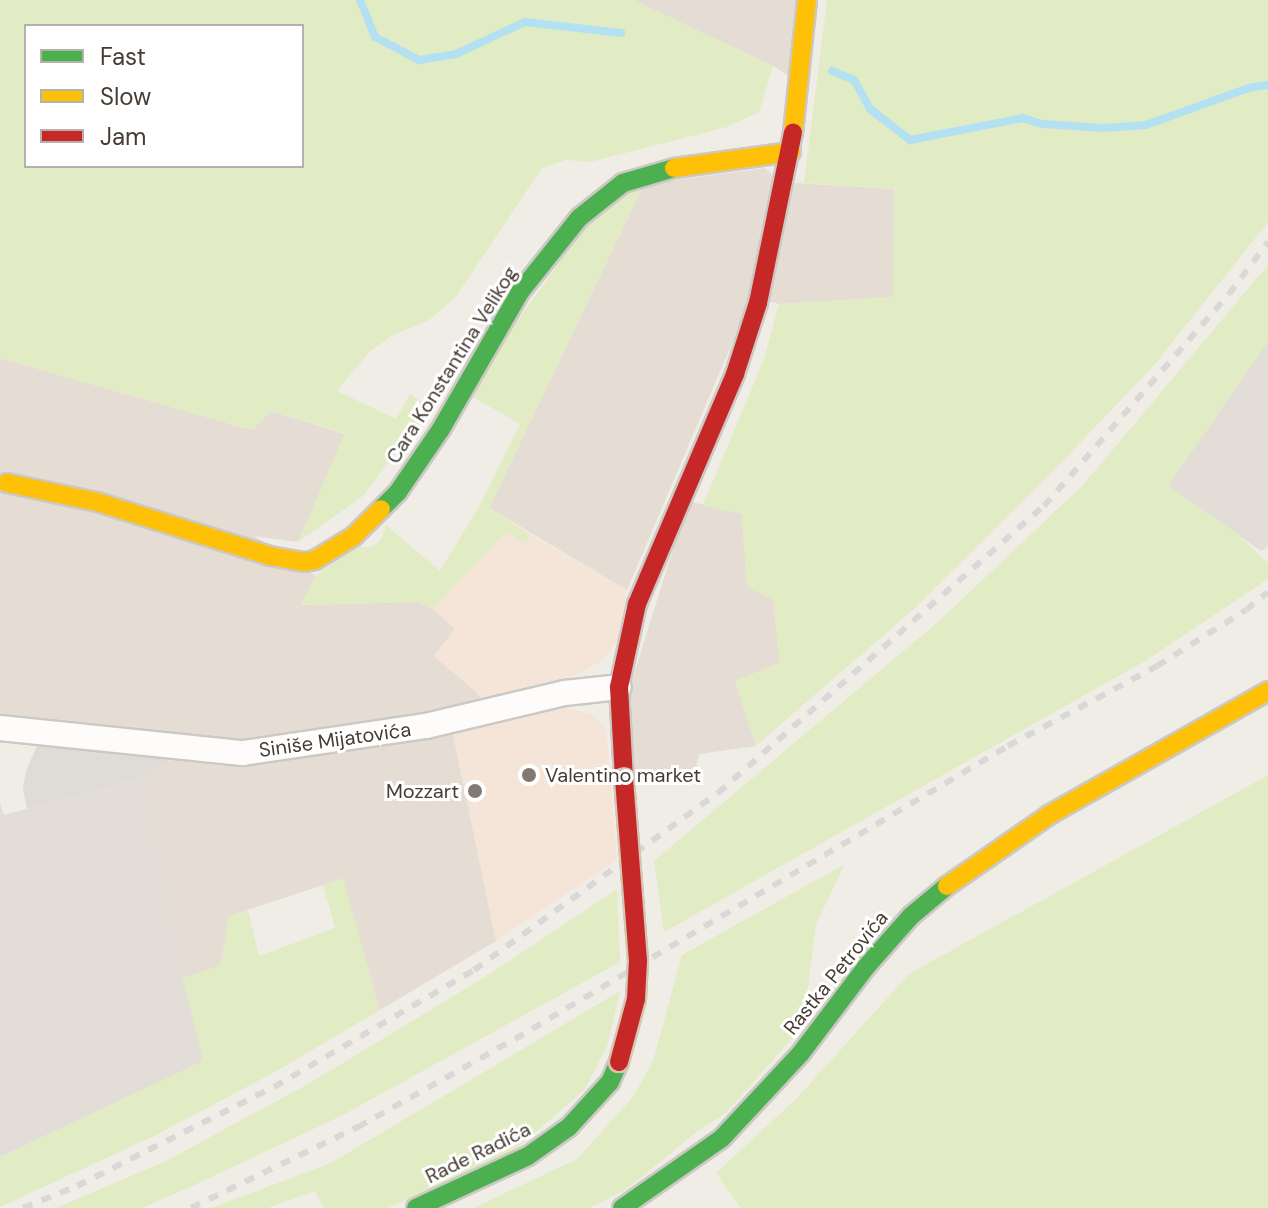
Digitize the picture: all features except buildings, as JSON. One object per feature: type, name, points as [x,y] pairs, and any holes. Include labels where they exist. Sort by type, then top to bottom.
[{"type":"street","name":"Rade Radića","points":[[416,1208],[528,1156],[569,1127],[610,1082],[619,1062],[636,999],[638,961],[619,687],[637,604],[735,374],[758,303],[791,152],[807,0]]},
{"type":"street","name":"Cara Konstantina Velikog","points":[[7,483],[97,502],[270,556],[304,562],[315,560],[354,536],[398,492],[441,429],[520,292],[579,218],[600,198],[623,183],[659,170],[791,152]]},
{"type":"street","name":"Siniše Mijatovića","points":[[0,728],[243,753],[426,726],[565,693],[619,687]]},
{"type":"street","name":"Rastka Petrovića","points":[[622,1208],[722,1138],[801,1053],[866,967],[911,916],[952,882],[1049,815],[1268,691]]},
{"type":"shaded area","points":[[633,0],[801,0],[793,79],[773,66]]},
{"type":"shaded area","points":[[765,168],[775,177],[756,287],[627,590],[489,508],[644,184]]},
{"type":"shaded area","points":[[794,183],[894,189],[893,297],[779,304],[768,301]]},
{"type":"shaded area","points":[[1268,341],[1268,546],[1261,551],[1168,486]]},
{"type":"shaded area","points":[[0,358],[252,430],[271,411],[345,434],[298,542],[254,536],[316,576],[301,605],[418,602],[433,609],[455,629],[434,656],[475,691],[488,707],[246,745],[0,722]]},
{"type":"shaded area","points":[[688,501],[742,514],[747,587],[773,599],[780,663],[735,681],[756,746],[699,754],[695,775],[627,774],[630,687]]},
{"type":"shaded area","points":[[506,532],[525,543],[531,535],[627,590],[617,642],[601,661],[550,689],[488,707],[475,691],[434,656],[455,629],[433,609]]},
{"type":"shaded area","points":[[562,706],[594,715],[606,729],[617,860],[496,941],[451,726]]},
{"type":"shaded area","points":[[453,730],[496,941],[380,1010],[342,879],[229,916],[221,965],[183,978],[145,777],[180,754]]},
{"type":"shaded area","points":[[38,743],[180,754],[145,777],[27,809],[23,789],[26,771]]},
{"type":"shaded area","points":[[145,777],[183,978],[204,1061],[0,1157],[0,803],[4,815]]},
{"type":"green space","points":[[0,0],[633,0],[773,66],[759,112],[727,127],[590,162],[566,160],[542,168],[455,298],[429,320],[393,335],[369,352],[337,391],[396,419],[410,394],[425,404],[405,440],[363,496],[298,542],[345,433],[271,411],[253,430],[0,358]]},
{"type":"green space","points":[[827,0],[1268,0],[1268,222],[1155,364],[1059,465],[917,606],[756,746],[735,681],[780,663],[773,599],[747,587],[742,514],[703,505],[764,359],[779,304],[893,297],[894,189],[804,183]]},
{"type":"green space","points":[[644,184],[489,508],[531,535],[525,543],[506,532],[433,609],[418,602],[300,605],[316,576],[356,546],[370,548],[381,540],[386,525],[440,571],[481,503],[520,424],[471,396],[513,327],[590,220]]},
{"type":"green space","points":[[1268,265],[1268,341],[1168,486],[1237,534],[1268,563],[1268,579],[1145,661],[664,932],[654,861],[939,621],[1083,485]]},
{"type":"green space","points":[[1268,775],[1268,1208],[741,1208],[716,1173],[796,1099],[909,974]]},
{"type":"green space","points":[[845,864],[816,924],[803,1026],[726,1113],[699,1130],[627,1189],[590,1208],[474,1208],[577,1159],[633,1097],[653,1061],[682,955]]},
{"type":"green space","points":[[343,878],[380,1010],[275,1072],[154,1136],[0,1207],[0,1157],[203,1061],[183,978],[221,965],[229,916],[248,910],[259,956],[335,928],[323,885]]},
{"type":"green space","points":[[617,889],[620,962],[343,1115],[188,1188],[142,1208],[56,1208],[164,1162],[310,1083],[488,975]]},
{"type":"green space","points":[[620,991],[607,1047],[584,1090],[514,1151],[388,1208],[324,1208],[315,1191],[268,1208],[211,1208],[331,1163]]},
{"type":"waterway","points":[[360,0],[375,37],[419,60],[456,54],[525,22],[621,33]]},
{"type":"waterway","points":[[832,71],[854,80],[870,109],[910,140],[1023,118],[1042,124],[1103,128],[1146,125],[1249,88],[1268,85]]},
{"type":"railway","points":[[23,1208],[77,1186],[274,1087],[474,970],[718,793],[1044,506],[1229,294],[1268,242]]},
{"type":"railway","points":[[191,1208],[358,1127],[515,1039],[1008,746],[1157,666],[1246,610],[1268,592]]},
{"type":"traffic: fast","points":[[381,509],[398,492],[441,429],[520,292],[579,218],[623,183],[674,168]]},
{"type":"traffic: fast","points":[[622,1208],[722,1138],[801,1053],[866,967],[911,916],[947,886]]},
{"type":"traffic: fast","points":[[416,1208],[528,1156],[569,1127],[610,1082],[619,1062]]},
{"type":"traffic: slow","points":[[793,133],[807,0]]},
{"type":"traffic: slow","points":[[674,168],[791,152]]},
{"type":"traffic: slow","points":[[7,483],[97,502],[270,556],[304,562],[315,560],[354,536],[381,509]]},
{"type":"traffic: slow","points":[[947,886],[1049,815],[1268,691]]},
{"type":"traffic: jam","points":[[624,779],[619,687],[637,604],[735,374],[758,303],[793,133]]},
{"type":"traffic: jam","points":[[619,1062],[636,999],[638,961],[624,779]]},
{"type":"place","name":"Valentino market","points":[[529,775]]},
{"type":"place","name":"Mozzart","points":[[475,791]]}]
